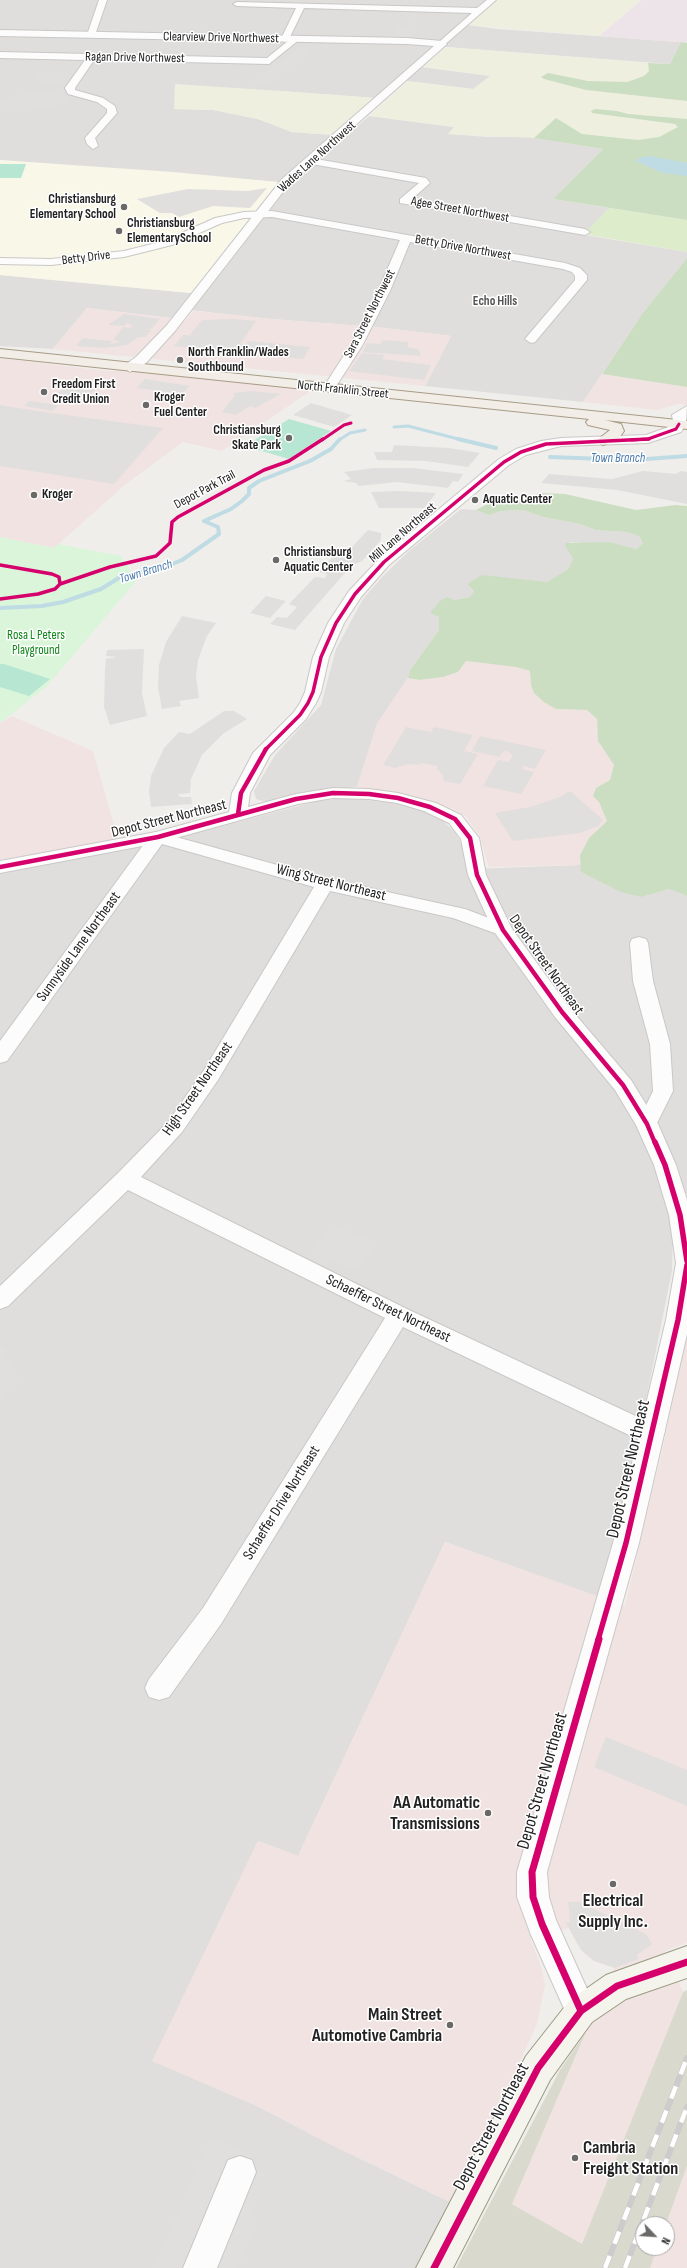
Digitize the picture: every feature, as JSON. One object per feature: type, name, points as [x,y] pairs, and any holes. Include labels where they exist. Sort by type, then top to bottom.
[{"type":"main road","name":"North Franklin Street","points":[[0,351],[141,360],[489,405],[684,418]]},
{"type":"main road","name":"North Franklin Street","points":[[0,351],[130,368],[332,384],[684,418]]},
{"type":"main road","points":[[489,405],[536,415],[603,423],[616,427],[617,431],[614,435],[603,441]]},
{"type":"main road","points":[[581,2011],[617,1986],[687,1962]]},
{"type":"main road","name":"Depot Street Northeast","points":[[434,2268],[538,2068],[581,2011]]},
{"type":"street","points":[[91,35],[103,0]]},
{"type":"street","name":"Wades Lane Northwest","points":[[130,368],[141,360],[171,328],[261,215],[286,181],[492,0]]},
{"type":"street","points":[[237,4],[480,11]]},
{"type":"street","points":[[285,39],[301,6]]},
{"type":"street","name":"Clearview Drive Northwest","points":[[0,33],[296,39],[442,44]]},
{"type":"street","name":"Ragan Drive Northwest","points":[[0,55],[269,61],[296,39]]},
{"type":"street","points":[[91,57],[70,88],[71,92],[100,100],[112,108],[112,112],[90,138],[90,142],[93,146]]},
{"type":"street","name":"Agee Street Northwest","points":[[310,161],[422,180],[425,183],[404,201],[585,232]]},
{"type":"street","name":"Betty Drive Northwest","points":[[261,215],[293,217],[565,266],[576,270],[581,275],[581,280],[531,338]]},
{"type":"street","name":"Betty Drive","points":[[0,261],[51,262],[124,254],[168,243],[193,230],[219,220],[261,215]]},
{"type":"street","name":"Sara Street Northwest","points":[[332,384],[360,339],[384,291],[406,238]]},
{"type":"street","name":"Mill Lane Northeast","points":[[238,814],[241,793],[262,753],[300,715],[308,703],[313,692],[321,657],[336,623],[354,594],[384,562],[513,456],[546,444],[648,439],[676,429],[684,418]]},
{"type":"street","name":"Depot Street Northeast","points":[[0,867],[158,837],[296,799],[333,793],[369,794],[430,806],[454,819],[470,838],[477,875],[503,930],[562,1012],[623,1085],[647,1124],[665,1165],[677,1208],[687,1261]]},
{"type":"street","name":"Wing Street Northeast","points":[[158,837],[325,884],[364,891],[458,913],[503,930]]},
{"type":"street","name":"Sunnyside Lane Northeast","points":[[0,1056],[158,837]]},
{"type":"street","name":"High Street Northeast","points":[[0,1300],[126,1179],[175,1127],[211,1075],[325,884]]},
{"type":"street","points":[[639,943],[643,981],[660,1044],[663,1091],[647,1124]]},
{"type":"street","name":"Schaeffer Street Northeast","points":[[126,1179],[399,1315],[638,1428],[653,1431]]},
{"type":"street","name":"Depot Street Northeast","points":[[581,2011],[542,1924],[534,1897],[532,1872],[626,1543],[678,1320],[687,1265]]},
{"type":"street","name":"Schaeffer Drive Northeast","points":[[159,1688],[212,1616],[399,1315]]},
{"type":"street","points":[[200,2268],[240,2172]]},
{"type":"shaded area","points":[[0,0],[486,0],[460,24],[497,29],[681,42],[670,64],[433,46],[413,66],[491,76],[473,89],[398,80],[375,98],[281,91],[175,109],[213,110],[258,119],[292,132],[346,136],[369,116],[454,127],[448,134],[487,137],[528,137],[603,149],[553,199],[609,208],[585,235],[687,252],[687,258],[642,314],[583,402],[425,386],[451,336],[376,327],[271,319],[181,309],[172,318],[87,308],[53,349],[0,346],[0,275],[190,293],[278,182],[0,160]]},
{"type":"shaded area","points":[[641,0],[687,0],[687,43],[599,36]]},
{"type":"shaded area","points":[[399,10],[419,10],[412,40],[394,39],[396,27],[408,26],[411,14],[398,13]]},
{"type":"shaded area","points":[[299,47],[313,49],[265,86],[251,84]]},
{"type":"shaded area","points":[[70,72],[69,74],[71,75],[62,84],[39,82],[41,80],[34,79],[39,73]]},
{"type":"shaded area","points":[[49,89],[73,102],[19,113],[15,111],[8,113],[0,108],[0,99]]},
{"type":"shaded area","name":"Christiansburg ElementarySchool","points":[[0,160],[173,172],[278,182],[191,293],[0,275]]},
{"type":"shaded area","points":[[267,188],[250,208],[213,206],[179,217],[172,213],[160,213],[137,199],[188,189],[247,191]]},
{"type":"shaded area","points":[[87,308],[186,320],[194,311],[271,319],[376,327],[451,336],[425,386],[53,349]]},
{"type":"shaded area","points":[[124,314],[160,319],[151,329],[144,329],[151,330],[146,337],[138,337],[127,345],[104,348],[76,346],[83,338],[112,341],[110,344],[120,342],[113,340],[123,327],[131,328],[132,325],[127,323],[124,326],[108,325]]},
{"type":"shaded area","points":[[234,319],[256,321],[240,344],[246,344],[248,341],[310,347],[303,359],[174,346],[183,335],[200,336],[190,335],[202,320]]},
{"type":"shaded area","points":[[383,340],[409,342],[407,347],[419,349],[421,356],[363,352],[367,343],[380,344]]},
{"type":"shaded area","points":[[362,353],[384,355],[382,359],[431,365],[424,380],[349,371]]},
{"type":"shaded area","points":[[0,358],[97,370],[149,373],[312,390],[222,451],[183,442],[126,484],[54,548],[0,537]]},
{"type":"shaded area","points":[[602,374],[687,387],[687,405],[679,404],[657,410],[583,402]]},
{"type":"shaded area","points":[[145,379],[190,386],[182,394],[137,388]]},
{"type":"shaded area","points":[[79,385],[96,388],[85,399],[53,398],[64,388],[77,390]]},
{"type":"shaded area","points":[[252,391],[281,394],[255,408],[250,406],[236,415],[222,412],[235,395],[234,393]]},
{"type":"shaded area","points":[[30,401],[58,405],[53,411],[24,406]]},
{"type":"shaded area","points":[[311,403],[352,415],[334,427],[293,415]]},
{"type":"shaded area","points":[[0,405],[163,428],[114,484],[0,466]]},
{"type":"shaded area","points":[[394,445],[449,448],[480,453],[468,467],[426,461],[377,460],[374,452],[392,452]]},
{"type":"shaded area","points":[[374,468],[413,468],[463,474],[458,482],[453,481],[448,488],[397,482],[359,486],[356,483],[344,481],[351,479],[344,472]]},
{"type":"shaded area","points":[[643,471],[676,474],[680,471],[687,472],[687,504],[617,490],[541,483],[549,474],[612,479]]},
{"type":"shaded area","points":[[398,491],[436,493],[424,508],[379,508],[371,492]]},
{"type":"shaded area","points":[[461,509],[476,510],[489,515],[501,511],[523,510],[543,517],[580,524],[596,530],[626,532],[639,536],[643,543],[636,549],[610,542],[590,544],[571,542],[565,546],[573,559],[568,569],[547,582],[467,584],[474,591],[470,597],[454,600],[439,617],[439,630],[410,670],[408,678],[377,724],[357,787],[304,792],[266,802],[256,799],[254,791],[275,755],[321,705],[336,649],[363,599],[383,576],[409,551]]},
{"type":"shaded area","points":[[368,530],[381,533],[381,540],[362,561],[351,566],[295,630],[270,624],[277,617],[287,618],[297,607],[289,604],[315,577],[325,578],[327,574],[319,572],[341,548],[350,549]]},
{"type":"shaded area","points":[[266,596],[286,601],[270,618],[250,613]]},
{"type":"shaded area","points":[[182,616],[216,623],[207,636],[198,660],[196,677],[199,698],[179,701],[181,706],[162,709],[158,688],[159,665],[166,642]]},
{"type":"shaded area","points":[[144,649],[142,693],[147,716],[110,725],[104,707],[106,659],[117,657],[106,656],[107,650]]},
{"type":"shaded area","points":[[466,661],[516,667],[530,671],[531,685],[556,709],[587,710],[597,719],[598,741],[614,765],[610,780],[596,788],[599,802],[607,821],[589,838],[580,855],[581,865],[489,867],[479,835],[466,817],[454,809],[425,799],[357,787],[377,724],[408,678],[419,680],[443,677],[458,672]]},
{"type":"shaded area","points":[[224,711],[234,711],[247,719],[224,733],[202,755],[191,779],[190,793],[178,794],[180,797],[191,797],[192,804],[151,807],[149,792],[151,776],[164,748],[179,732],[190,734]]},
{"type":"shaded area","points":[[12,716],[93,751],[118,839],[0,863],[0,723]]},
{"type":"shaded area","points":[[406,727],[431,732],[434,727],[473,735],[464,751],[478,754],[460,784],[444,781],[442,774],[437,769],[438,766],[421,763],[419,765],[408,764],[395,768],[383,765]]},
{"type":"shaded area","points":[[480,736],[546,750],[535,769],[524,766],[522,769],[534,772],[521,794],[483,786],[498,760],[509,762],[513,755],[505,750],[499,757],[472,751]]},
{"type":"shaded area","points":[[570,791],[603,820],[598,826],[580,833],[513,841],[495,813],[530,807],[560,797]]},
{"type":"shaded area","points":[[349,798],[401,804],[425,810],[442,820],[455,832],[463,846],[469,869],[581,865],[581,872],[642,897],[669,889],[687,896],[687,1193],[664,1192],[673,1229],[672,1271],[638,1439],[599,1597],[445,1542],[298,1856],[258,1841],[153,2061],[257,2106],[330,2144],[450,2202],[415,2268],[0,2268],[0,874],[196,833],[317,801]]},
{"type":"shaded area","points":[[331,1224],[378,1243],[357,1271],[310,1252]]},
{"type":"shaded area","points":[[687,1329],[687,1943],[665,1951],[683,1992],[582,2245],[512,2204],[614,1968],[594,1961],[587,1956],[576,1942],[569,1928],[530,1939],[541,1966],[545,1985],[537,2024],[506,2092],[450,2202],[330,2144],[257,2106],[152,2061],[258,1841],[298,1856],[445,1542],[625,1606],[665,1438]],"holes":[[[559,1722],[588,1731],[550,1860],[522,1848],[536,1805]]]},
{"type":"shaded area","points":[[0,1344],[8,1351],[3,1356],[15,1363],[10,1370],[21,1376],[0,1400]]},
{"type":"shaded area","points":[[606,1737],[687,1770],[687,1806],[594,1767]]},
{"type":"shaded area","points":[[568,1902],[579,1902],[646,1934],[652,1944],[637,1955],[638,1959],[615,1968],[594,1961],[581,1950],[566,1923],[570,1922]]},
{"type":"shaded area","points":[[687,1990],[687,2166],[669,2216],[635,2216],[635,2256],[654,2256],[650,2268],[456,2268],[560,2070],[586,2032],[512,2204],[582,2244],[683,1992]]},
{"type":"shaded area","points":[[211,2138],[253,2156],[249,2166],[264,2174],[254,2212],[255,2219],[258,2221],[238,2268],[153,2268]]},
{"type":"shaded area","points":[[687,2166],[687,2268],[650,2268],[654,2256],[675,2256],[675,2216],[669,2216]]},
{"type":"green space","points":[[497,0],[641,0],[599,36],[468,25]]},
{"type":"green space","points":[[681,42],[687,43],[687,101],[586,90],[541,77],[548,73],[588,81],[627,82],[644,76],[649,71],[648,63],[670,64]]},
{"type":"green space","points":[[446,47],[648,63],[649,71],[644,76],[627,82],[588,81],[541,77],[586,90],[687,101],[687,119],[628,114],[617,111],[624,118],[675,124],[678,128],[659,137],[638,140],[582,134],[556,118],[534,138],[448,134],[454,127],[369,116],[408,81],[473,89],[490,76],[423,67]]},
{"type":"green space","points":[[175,84],[375,98],[335,135],[292,132],[258,119],[213,110],[174,109]]},
{"type":"green space","points":[[595,109],[617,111],[628,114],[687,119],[687,220],[553,199],[603,149],[534,138],[556,118],[582,134],[638,140],[659,137],[678,127],[675,124],[592,113],[591,111]]},
{"type":"green space","points":[[0,164],[26,164],[21,178],[0,178]]},
{"type":"green space","points":[[609,208],[687,220],[687,252],[584,234]]},
{"type":"green space","points":[[687,258],[687,387],[602,374],[642,314]]},
{"type":"green space","name":"Christiansburg Skate Park","points":[[289,419],[331,431],[289,459],[245,446]]},
{"type":"green space","points":[[544,493],[565,494],[636,510],[675,505],[687,506],[687,896],[669,889],[642,897],[621,892],[581,872],[580,855],[589,838],[607,821],[599,802],[593,796],[596,788],[610,780],[614,765],[598,741],[597,719],[587,710],[556,709],[544,702],[534,693],[531,685],[530,671],[516,667],[466,661],[458,672],[443,677],[419,680],[408,678],[410,670],[439,630],[439,617],[430,613],[440,601],[447,597],[454,600],[470,597],[474,591],[467,584],[482,575],[547,582],[568,569],[573,559],[565,546],[566,543],[610,542],[636,549],[643,543],[639,536],[626,532],[596,530],[580,524],[543,517],[523,510],[501,511],[489,515],[476,510],[491,502]]},
{"type":"green space","name":"Rosa L Peters Playground","points":[[0,537],[54,548],[58,544],[121,556],[137,580],[47,686],[0,723]]},
{"type":"green space","points":[[0,664],[50,679],[29,696],[0,687]]},
{"type":"water","points":[[650,156],[687,163],[687,176],[663,173],[636,161],[639,158]]},
{"type":"waterway","name":"Town Branch","points":[[394,427],[408,426],[460,439]]},
{"type":"waterway","name":"Town Branch","points":[[339,440],[350,433],[365,430]]},
{"type":"waterway","name":"Town Branch","points":[[460,439],[496,448]]},
{"type":"waterway","name":"Town Branch","points":[[0,608],[42,606],[63,602],[101,589],[122,576],[165,567],[182,560],[219,534],[218,527],[204,521],[231,509],[242,501],[249,494],[249,488],[259,481],[310,461],[331,449],[339,440]]},
{"type":"waterway","name":"Town Branch","points":[[550,457],[633,460],[687,456]]},
{"type":"railway","points":[[605,2268],[687,2058]]},
{"type":"railway","points":[[625,2268],[687,2107]]},
{"type":"cycle path","name":"Depot Park Trail","points":[[0,565],[52,574],[59,577],[60,584],[76,580],[110,567],[156,556],[170,543],[172,522],[178,517],[212,500],[264,470],[289,461],[344,425],[351,423]]},
{"type":"cycle path","points":[[238,814],[241,793],[262,753],[300,715],[308,703],[313,692],[321,657],[336,623],[355,594],[384,562],[504,462],[521,452],[546,444],[561,442],[648,439],[676,429],[679,424]]},
{"type":"cycle path","points":[[0,599],[38,594],[55,589],[60,584]]},
{"type":"cycle path","points":[[0,867],[158,837],[296,799],[333,793],[369,794],[398,798],[430,807],[455,819],[470,838],[477,875],[503,930],[562,1012],[623,1085],[647,1124],[665,1165],[680,1215],[687,1261]]},
{"type":"cycle path","points":[[581,2011],[542,1924],[533,1897],[532,1872],[626,1543],[678,1320],[687,1265]]},
{"type":"cycle path","points":[[434,2268],[538,2068],[581,2011],[617,1986],[687,1962]]},
{"type":"place","name":"Christiansburg Elementary School","points":[[124,207]]},
{"type":"place","name":"Christiansburg ElementarySchool","points":[[119,231]]},
{"type":"place","name":"North Franklin/Wades Southbound","points":[[180,360]]},
{"type":"place","name":"Freedom First Credit Union","points":[[44,392]]},
{"type":"place","name":"Kroger Fuel Center","points":[[146,405]]},
{"type":"place","name":"Christiansburg Skate Park","points":[[289,438]]},
{"type":"place","name":"Kroger","points":[[34,495]]},
{"type":"place","name":"Aquatic Center","points":[[475,500]]},
{"type":"place","name":"Christiansburg Aquatic Center","points":[[276,560]]},
{"type":"place","name":"AA Automatic Transmissions","points":[[488,1813]]},
{"type":"place","name":"Electrical Supply Inc.","points":[[613,1884]]},
{"type":"place","name":"Main Street Automotive Cambria","points":[[450,2025]]},
{"type":"place","name":"Cambria Freight Station","points":[[575,2158]]},
{"type":"district","name":"Echo Hills","points":[[495,302]]}]
